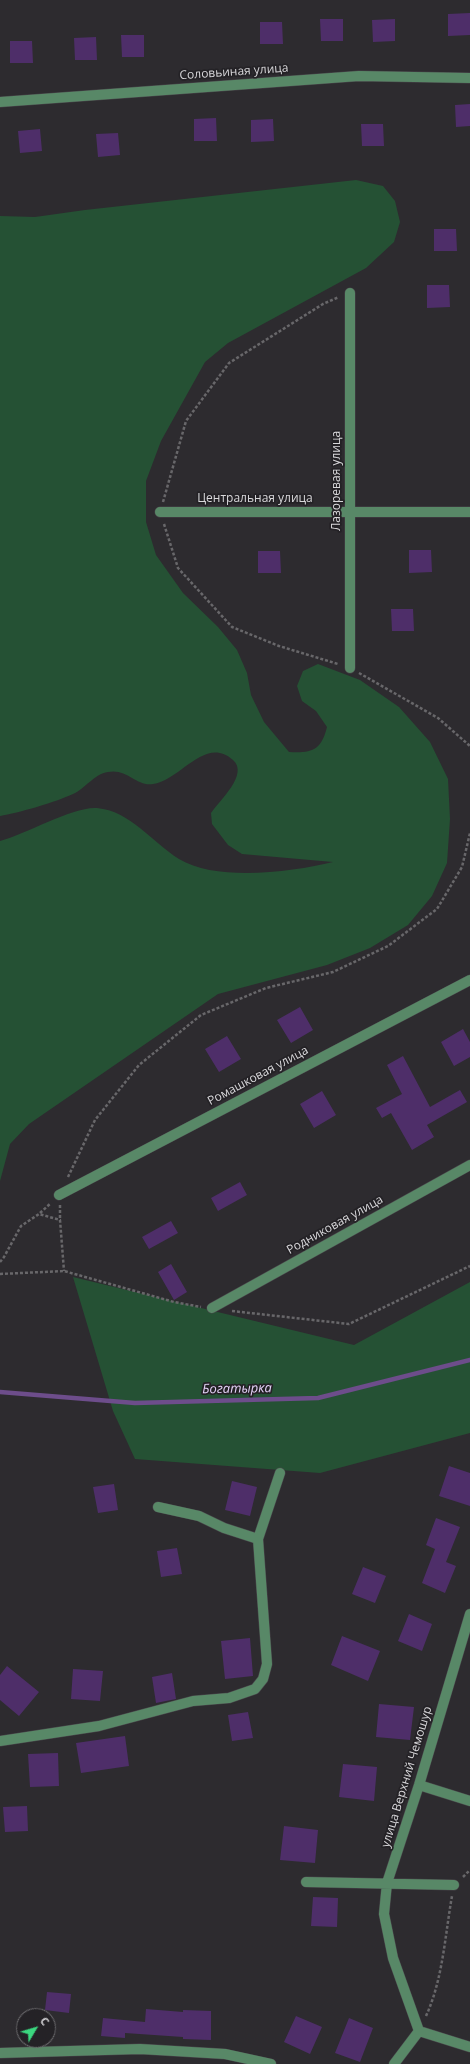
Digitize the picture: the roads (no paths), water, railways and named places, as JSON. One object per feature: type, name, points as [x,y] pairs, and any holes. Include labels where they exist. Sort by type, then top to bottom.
[{"type":"street","name":"Соловьиная улица","points":[[0,102],[359,76],[470,78]]},
{"type":"street","name":"Лазоревая улица","points":[[350,293],[350,668]]},
{"type":"street","name":"Центральная улица","points":[[160,512],[470,512]]},
{"type":"street","name":"Ромашковая улица","points":[[59,1195],[470,980]]},
{"type":"street","name":"Родниковая улица","points":[[212,1308],[470,1165]]},
{"type":"street","points":[[0,1741],[99,1726],[193,1701],[228,1698],[255,1689],[263,1680],[267,1664],[258,1539],[280,1473]]},
{"type":"street","points":[[158,1507],[199,1516],[224,1528],[258,1539]]},
{"type":"street","name":"улица Верхний Чемошур","points":[[419,2031],[390,1943],[384,1914],[386,1883],[419,1786],[470,1614]]},
{"type":"street","points":[[419,1786],[470,1801]]},
{"type":"street","points":[[306,1882],[454,1885]]},
{"type":"street","points":[[394,2064],[419,2031],[470,2047]]},
{"type":"street","points":[[0,2053],[140,2049],[225,2054],[271,2064]]},
{"type":"waterway","name":"Богатырка","points":[[0,1392],[135,1403],[318,1398],[470,1360]]}]
